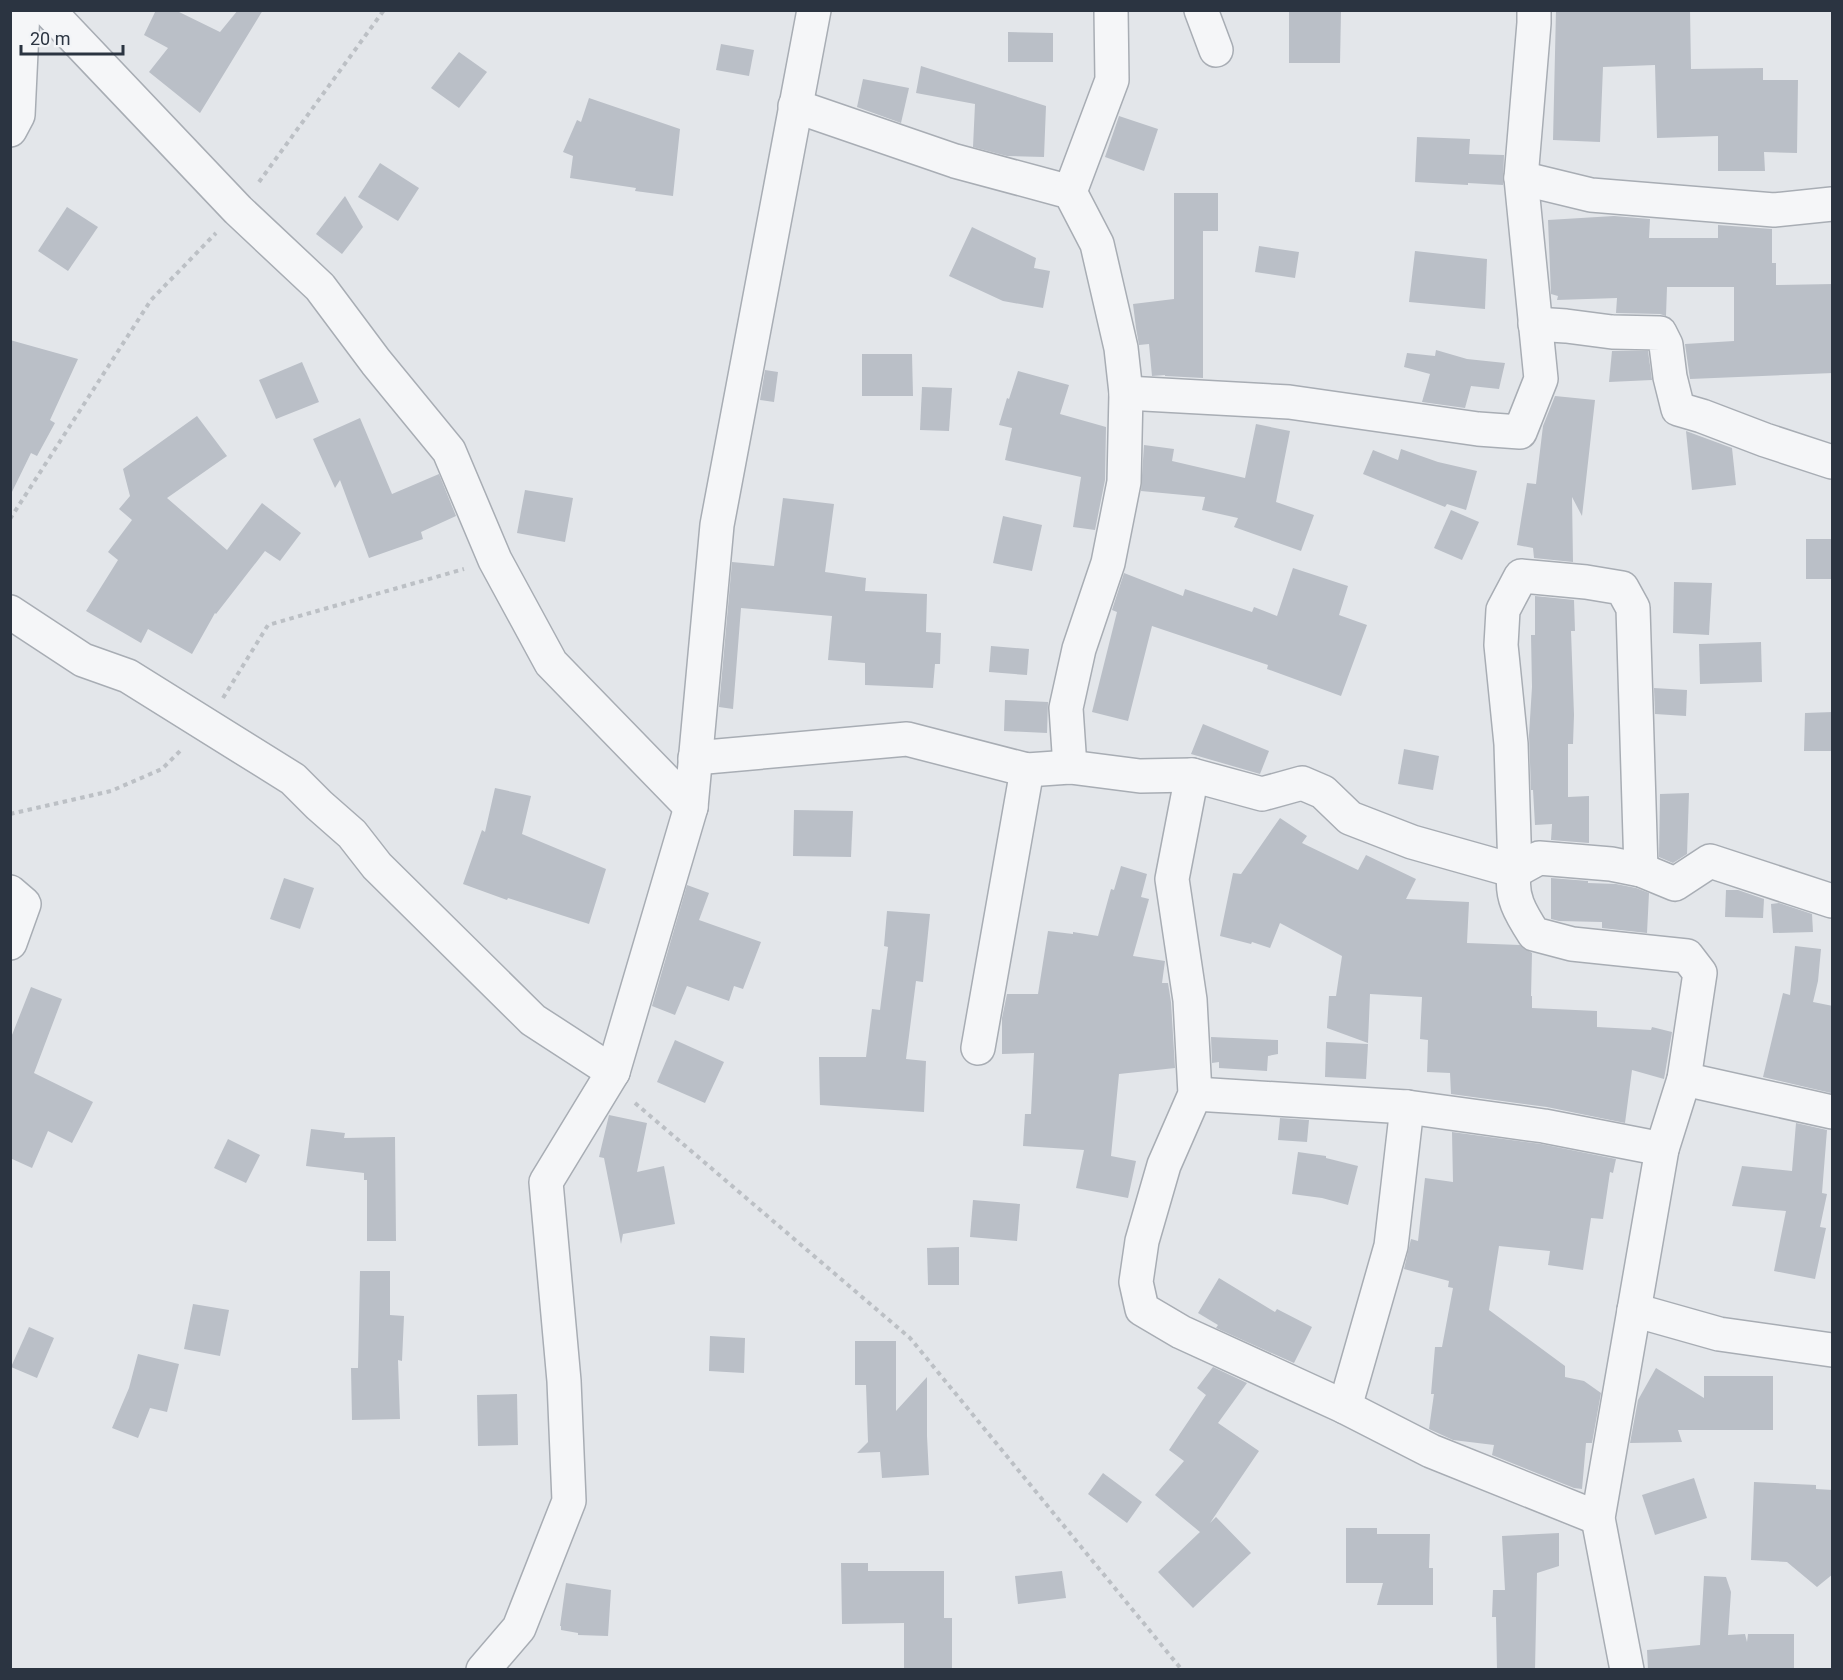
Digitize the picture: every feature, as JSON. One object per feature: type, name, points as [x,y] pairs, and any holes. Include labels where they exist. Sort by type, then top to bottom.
[{"type":"street","points":[[10,130],[18,115],[23,10]]},
{"type":"street","points":[[48,10],[238,210],[320,287],[376,362],[449,451],[495,560],[551,663],[691,807]]},
{"type":"street","points":[[483,1670],[519,1628],[569,1501],[564,1381],[546,1182],[613,1072],[691,807],[717,525],[814,10]]},
{"type":"street","points":[[1070,192],[1112,80],[1110,10]]},
{"type":"street","points":[[1201,10],[1216,50]]},
{"type":"street","points":[[1126,393],[1289,402],[1478,429],[1520,432],[1541,379],[1521,178],[1534,10]]},
{"type":"street","points":[[795,106],[955,161],[1070,192],[1097,244],[1121,348],[1126,393],[1124,482],[1108,563],[1079,649],[1066,708],[1070,767]]},
{"type":"street","points":[[1521,178],[1591,195],[1774,210],[1833,204]]},
{"type":"street","points":[[1535,324],[1612,332],[1660,333],[1666,345],[1670,377],[1678,409],[1833,462]]},
{"type":"street","points":[[1627,1670],[1598,1518],[1662,1149],[1684,1079],[1700,973],[1687,956],[1572,944],[1534,934],[1518,909],[1512,882],[1515,871],[1511,744],[1502,645],[1503,610],[1521,576],[1622,588],[1633,608],[1641,870]]},
{"type":"street","points":[[10,612],[83,660],[128,676],[293,779],[352,834],[377,866],[532,1020],[613,1072]]},
{"type":"street","points":[[695,758],[908,739],[1027,770],[1070,767],[1140,776],[1192,775],[1262,794],[1302,783],[1323,792],[1350,818],[1412,842],[1515,871],[1539,858],[1611,864],[1641,870],[1675,884],[1710,861],[1833,901]]},
{"type":"street","points":[[978,1048],[1027,770]]},
{"type":"street","points":[[1192,775],[1172,879],[1190,1000],[1195,1094],[1164,1165],[1142,1241],[1136,1282],[1142,1309],[1181,1332],[1344,1407],[1431,1451],[1598,1518]]},
{"type":"street","points":[[10,892],[24,904],[10,943]]},
{"type":"street","points":[[1684,1079],[1833,1112]]},
{"type":"street","points":[[1195,1094],[1407,1107],[1544,1126],[1662,1149]]},
{"type":"street","points":[[1344,1407],[1391,1246],[1407,1107]]},
{"type":"street","points":[[1634,1311],[1719,1334],[1833,1350]]},
{"type":"path","points":[[10,519],[151,300],[238,210],[384,10]]},
{"type":"path","points":[[10,814],[111,791],[162,769],[206,725],[268,625],[495,560]]},
{"type":"path","points":[[613,1072],[604,1077],[910,1338],[1182,1670]]},
{"type":"building","points":[[156,10],[175,10],[220,32],[238,10],[263,10],[200,113],[149,72],[168,48],[144,35]]},
{"type":"building","points":[[1556,10],[1690,10],[1691,69],[1763,68],[1763,80],[1798,80],[1797,153],[1764,152],[1765,171],[1718,171],[1718,136],[1657,138],[1655,65],[1603,67],[1600,142],[1553,140]]},
{"type":"building","points":[[1289,12],[1341,12],[1340,63],[1289,63]]},
{"type":"building","points":[[1008,32],[1053,33],[1053,62],[1008,62]]},
{"type":"building","points":[[721,44],[754,50],[749,76],[716,70]]},
{"type":"building","points":[[459,52],[487,72],[459,108],[431,88]]},
{"type":"building","points":[[921,66],[1046,106],[1044,157],[1007,156],[973,147],[975,104],[916,93]]},
{"type":"building","points":[[863,79],[909,88],[901,123],[857,107]]},
{"type":"building","points":[[589,98],[680,129],[673,196],[570,178],[573,156],[563,152],[577,120],[581,122]]},
{"type":"building","points":[[1119,116],[1158,129],[1144,171],[1105,157]]},
{"type":"building","points":[[1417,137],[1470,139],[1469,154],[1504,155],[1503,185],[1415,182]]},
{"type":"building","points":[[380,163],[419,188],[398,221],[358,197]]},
{"type":"building","points":[[1174,193],[1218,193],[1218,231],[1203,231],[1203,378],[1152,376],[1149,344],[1139,345],[1136,328],[1133,304],[1174,299]]},
{"type":"building","points":[[345,196],[363,227],[342,254],[316,234]]},
{"type":"building","points":[[67,207],[98,227],[68,271],[38,251]]},
{"type":"building","points":[[1614,216],[1650,219],[1649,238],[1718,238],[1718,225],[1772,229],[1772,263],[1776,263],[1776,285],[1833,284],[1833,373],[1690,379],[1685,344],[1734,341],[1734,287],[1667,287],[1666,316],[1616,313],[1617,298],[1557,300],[1558,296],[1551,294],[1548,220]]},
{"type":"building","points":[[972,227],[1036,258],[1034,268],[1050,271],[1043,308],[1003,301],[949,276]]},
{"type":"building","points":[[1259,246],[1299,252],[1295,278],[1255,272]]},
{"type":"building","points":[[1415,251],[1487,259],[1485,309],[1409,302]]},
{"type":"building","points":[[10,340],[78,359],[50,420],[55,423],[37,456],[31,453],[10,496]]},
{"type":"building","points":[[1436,350],[1467,359],[1505,363],[1499,389],[1471,386],[1465,408],[1422,402],[1430,374],[1404,367],[1407,353],[1435,356]]},
{"type":"building","points":[[1612,351],[1648,351],[1652,380],[1609,382]]},
{"type":"building","points":[[862,354],[912,354],[913,396],[862,396]]},
{"type":"building","points":[[302,362],[319,402],[276,419],[259,380]]},
{"type":"building","points":[[765,370],[778,372],[774,402],[760,400]]},
{"type":"building","points":[[1018,371],[1069,385],[1060,414],[1106,427],[1105,480],[1095,530],[1073,527],[1081,477],[1005,460],[1012,428],[999,425]]},
{"type":"building","points":[[922,387],[952,388],[949,431],[920,430]]},
{"type":"building","points":[[1555,396],[1595,400],[1582,516],[1572,497],[1573,562],[1534,558],[1533,548],[1517,545],[1527,483],[1536,484],[1543,426]]},
{"type":"building","points":[[197,416],[227,456],[167,498],[227,550],[262,503],[301,533],[280,561],[265,551],[215,613],[192,654],[148,629],[141,643],[86,611],[118,560],[108,552],[132,520],[119,509],[130,496],[123,469]]},
{"type":"building","points":[[360,418],[392,494],[439,474],[456,516],[421,532],[423,539],[369,558],[340,480],[335,488],[313,439]]},
{"type":"building","points":[[1256,424],[1290,431],[1276,502],[1314,515],[1301,551],[1234,527],[1238,518],[1202,510],[1205,497],[1141,491],[1144,445],[1174,449],[1172,461],[1245,478]]},
{"type":"building","points":[[1686,431],[1732,448],[1736,485],[1692,490]]},
{"type":"building","points":[[1401,449],[1438,462],[1477,471],[1466,510],[1447,504],[1445,507],[1363,474],[1373,450],[1398,460]]},
{"type":"building","points":[[525,490],[573,498],[565,542],[517,533]]},
{"type":"building","points":[[783,498],[834,504],[825,572],[866,578],[865,591],[927,594],[926,632],[941,633],[940,664],[935,664],[933,688],[865,685],[865,663],[828,660],[832,616],[741,608],[733,709],[719,707],[732,562],[774,566]]},
{"type":"building","points":[[1451,510],[1479,522],[1462,560],[1434,548]]},
{"type":"building","points":[[1003,516],[1042,525],[1032,571],[993,563]]},
{"type":"building","points":[[1806,539],[1833,539],[1833,579],[1806,579]]},
{"type":"building","points":[[1293,568],[1348,586],[1339,615],[1367,625],[1341,696],[1267,669],[1268,665],[1152,626],[1128,721],[1092,712],[1117,612],[1112,610],[1124,573],[1183,596],[1185,589],[1252,612],[1254,607],[1277,616]]},
{"type":"building","points":[[1674,582],[1712,583],[1709,635],[1673,633]]},
{"type":"building","points":[[1535,596],[1574,600],[1575,631],[1571,631],[1574,715],[1573,744],[1568,744],[1568,797],[1589,796],[1589,843],[1551,840],[1552,824],[1535,825],[1529,735],[1532,687],[1531,635],[1535,635]]},
{"type":"building","points":[[1761,642],[1762,682],[1700,684],[1699,644]]},
{"type":"building","points":[[991,646],[1029,649],[1027,675],[989,672]]},
{"type":"building","points":[[1654,688],[1687,690],[1686,716],[1655,714]]},
{"type":"building","points":[[1005,700],[1048,702],[1047,733],[1004,731]]},
{"type":"building","points":[[1833,712],[1833,751],[1804,751],[1805,713]]},
{"type":"building","points":[[1203,724],[1269,751],[1260,774],[1191,754]]},
{"type":"building","points":[[1404,749],[1439,756],[1433,790],[1398,784]]},
{"type":"building","points":[[495,788],[531,796],[522,834],[606,869],[589,924],[508,898],[507,900],[463,884],[482,830],[485,832]]},
{"type":"building","points":[[1689,793],[1687,854],[1673,863],[1659,857],[1660,794]]},
{"type":"building","points":[[794,810],[853,811],[851,857],[793,856]]},
{"type":"building","points":[[1280,818],[1307,836],[1302,843],[1358,870],[1366,855],[1416,879],[1406,899],[1469,902],[1467,943],[1520,945],[1532,953],[1532,1008],[1597,1011],[1597,1027],[1651,1030],[1652,1027],[1672,1032],[1664,1079],[1632,1070],[1625,1123],[1547,1107],[1451,1094],[1450,1073],[1427,1072],[1428,1040],[1420,1039],[1422,997],[1370,994],[1368,1043],[1327,1028],[1329,996],[1336,996],[1342,956],[1280,923],[1270,948],[1220,936],[1233,873],[1241,874]]},
{"type":"building","points":[[1121,866],[1147,874],[1141,897],[1149,899],[1133,956],[1165,961],[1162,983],[1168,983],[1171,1002],[1175,1068],[1119,1074],[1111,1156],[1136,1161],[1128,1198],[1076,1188],[1084,1150],[1023,1146],[1025,1114],[1031,1114],[1034,1053],[1002,1054],[1002,1018],[1007,994],[1038,994],[1048,931],[1098,936],[1111,889],[1114,890]]},
{"type":"building","points":[[284,878],[314,888],[300,929],[270,919]]},
{"type":"building","points":[[1551,878],[1616,884],[1649,893],[1647,933],[1602,928],[1602,922],[1551,919]]},
{"type":"building","points":[[687,885],[709,893],[699,920],[761,942],[743,989],[734,986],[729,1001],[687,986],[675,1015],[652,1006]]},
{"type":"building","points":[[1726,890],[1738,890],[1764,899],[1763,918],[1725,917]]},
{"type":"building","points":[[1779,903],[1812,914],[1813,932],[1773,933],[1771,904]]},
{"type":"building","points":[[887,911],[930,914],[923,982],[916,981],[906,1059],[926,1061],[924,1112],[820,1105],[819,1057],[866,1057],[872,1009],[880,1010],[888,947],[884,946]]},
{"type":"building","points":[[1795,946],[1821,949],[1818,981],[1813,1002],[1833,1006],[1831,1093],[1763,1077],[1783,993],[1790,995]]},
{"type":"building","points":[[31,987],[62,999],[34,1073],[93,1102],[72,1143],[48,1131],[32,1168],[10,1158],[10,1040]]},
{"type":"building","points":[[1211,1037],[1278,1040],[1278,1054],[1268,1056],[1267,1071],[1219,1068],[1219,1062],[1212,1063]]},
{"type":"building","points":[[675,1040],[724,1062],[705,1103],[657,1082]]},
{"type":"building","points":[[1326,1042],[1368,1044],[1366,1079],[1325,1077]]},
{"type":"building","points":[[609,1115],[647,1123],[637,1172],[664,1166],[675,1224],[623,1234],[621,1244],[604,1158],[599,1157]]},
{"type":"building","points":[[1280,1118],[1309,1120],[1307,1142],[1278,1140]]},
{"type":"building","points":[[1796,1123],[1827,1130],[1822,1193],[1827,1194],[1820,1227],[1826,1228],[1815,1279],[1774,1271],[1786,1211],[1732,1206],[1742,1166],[1792,1171]]},
{"type":"building","points":[[311,1129],[345,1133],[344,1138],[395,1137],[396,1241],[367,1241],[367,1180],[364,1180],[364,1173],[306,1166]]},
{"type":"building","points":[[1452,1132],[1541,1144],[1616,1159],[1613,1173],[1610,1172],[1603,1219],[1591,1218],[1583,1270],[1548,1265],[1550,1251],[1499,1246],[1489,1310],[1565,1366],[1565,1377],[1584,1381],[1601,1393],[1592,1443],[1586,1443],[1582,1489],[1574,1488],[1492,1455],[1494,1445],[1453,1440],[1429,1429],[1434,1394],[1431,1394],[1435,1347],[1442,1347],[1453,1288],[1448,1287],[1449,1281],[1404,1269],[1411,1239],[1418,1241],[1425,1178],[1453,1182]]},
{"type":"building","points":[[228,1139],[260,1155],[246,1183],[214,1168]]},
{"type":"building","points":[[1298,1152],[1326,1156],[1326,1158],[1358,1166],[1348,1205],[1322,1198],[1292,1194]]},
{"type":"building","points":[[973,1200],[1020,1204],[1017,1241],[970,1237]]},
{"type":"building","points":[[959,1247],[959,1285],[928,1285],[927,1248]]},
{"type":"building","points":[[360,1271],[390,1271],[390,1315],[404,1316],[402,1361],[398,1360],[400,1419],[352,1420],[351,1368],[358,1368]]},
{"type":"building","points":[[1219,1278],[1275,1312],[1277,1309],[1312,1327],[1294,1363],[1216,1328],[1218,1325],[1198,1313]]},
{"type":"building","points":[[193,1304],[229,1310],[220,1356],[184,1349]]},
{"type":"building","points":[[29,1327],[54,1338],[37,1378],[11,1367]]},
{"type":"building","points":[[710,1336],[745,1338],[744,1373],[709,1371]]},
{"type":"building","points":[[855,1341],[896,1341],[896,1411],[927,1377],[929,1475],[882,1478],[880,1452],[857,1453],[868,1442],[866,1385],[855,1385]]},
{"type":"building","points":[[138,1354],[179,1364],[167,1412],[150,1408],[138,1438],[112,1428],[129,1388]]},
{"type":"building","points":[[1213,1367],[1247,1383],[1218,1423],[1259,1451],[1210,1523],[1216,1517],[1251,1553],[1193,1608],[1158,1572],[1200,1532],[1155,1495],[1184,1461],[1169,1450],[1206,1395],[1197,1388]]},
{"type":"building","points":[[1656,1368],[1704,1398],[1704,1376],[1773,1376],[1773,1430],[1678,1430],[1682,1442],[1630,1443],[1638,1400]]},
{"type":"building","points":[[517,1394],[518,1445],[478,1446],[477,1395]]},
{"type":"building","points":[[1103,1473],[1142,1502],[1127,1523],[1088,1494]]},
{"type":"building","points":[[1694,1478],[1707,1518],[1655,1535],[1642,1495]]},
{"type":"building","points":[[1754,1482],[1816,1485],[1816,1489],[1833,1490],[1833,1574],[1817,1587],[1787,1562],[1751,1560]]},
{"type":"building","points":[[1346,1528],[1377,1528],[1377,1534],[1430,1534],[1429,1568],[1433,1568],[1433,1605],[1377,1605],[1383,1583],[1346,1583]]},
{"type":"building","points":[[1559,1533],[1559,1566],[1537,1573],[1535,1670],[1497,1670],[1496,1617],[1492,1617],[1493,1590],[1505,1590],[1502,1536]]},
{"type":"building","points":[[841,1563],[868,1563],[868,1571],[944,1571],[944,1618],[952,1618],[952,1670],[904,1670],[904,1623],[842,1624]]},
{"type":"building","points":[[1062,1571],[1066,1598],[1018,1604],[1015,1576]]},
{"type":"building","points":[[1704,1576],[1726,1577],[1731,1592],[1728,1635],[1745,1634],[1747,1642],[1748,1634],[1794,1634],[1794,1670],[1648,1670],[1647,1650],[1700,1645]]},
{"type":"building","points":[[566,1583],[611,1590],[608,1636],[578,1635],[578,1633],[561,1630]]}]
